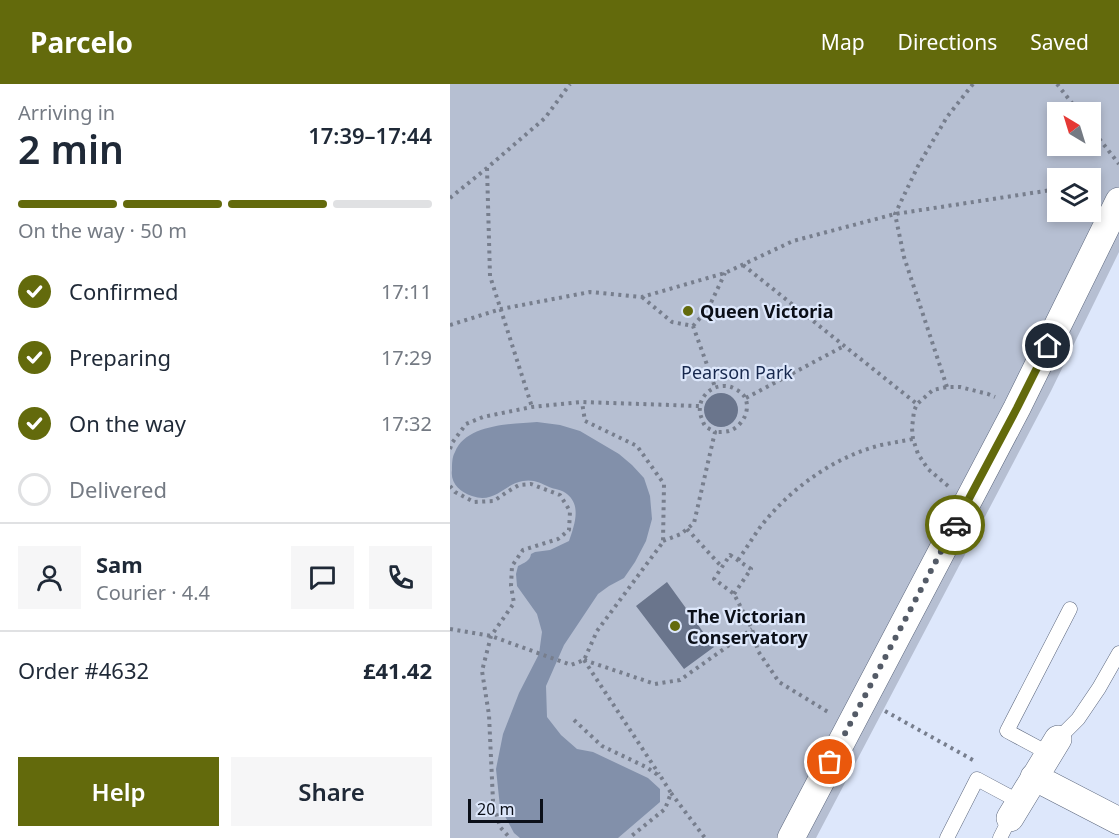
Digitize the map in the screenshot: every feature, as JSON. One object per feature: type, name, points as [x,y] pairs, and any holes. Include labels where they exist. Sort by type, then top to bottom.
[{"type":"street","points":[[791,838],[1017,408],[1119,201]]},
{"type":"street","points":[[1010,819],[1053,746]]},
{"type":"street","points":[[1034,777],[1119,821]]},
{"type":"lane","points":[[1070,609],[1007,731],[1053,746],[1078,719],[1100,688],[1119,653]]},
{"type":"lane","points":[[947,838],[977,779],[1010,819]]},
{"type":"path","points":[[450,198],[545,118],[570,84]]},
{"type":"path","points":[[947,387],[904,257],[895,214],[918,166],[947,117],[973,84]]},
{"type":"path","points":[[1057,84],[1071,102]]},
{"type":"path","points":[[1101,141],[1119,164]]},
{"type":"path","points":[[487,168],[490,276],[532,407]]},
{"type":"path","points":[[450,325],[501,309],[590,292],[642,297],[725,273],[793,241],[895,214],[1047,191]]},
{"type":"path","points":[[743,265],[917,404]]},
{"type":"path","points":[[693,326],[708,309],[725,273]]},
{"type":"path","points":[[642,297],[672,322],[693,326]]},
{"type":"path","points":[[693,326],[715,387]]},
{"type":"path","points":[[746,398],[844,346]]},
{"type":"path","points":[[730,386],[746,398],[747,406],[741,423],[727,432],[715,432],[706,427],[700,416],[699,406],[709,390],[715,387],[730,386]]},
{"type":"path","points":[[970,498],[951,489],[928,469],[918,454],[912,428],[917,404],[933,390],[960,387],[988,394],[1017,408]]},
{"type":"path","points":[[582,402],[585,421],[637,446],[664,484],[663,542]]},
{"type":"path","points":[[450,449],[466,424],[483,417],[532,407],[582,402],[699,406]]},
{"type":"path","points":[[584,660],[597,632],[663,542],[681,534],[694,523],[715,432]]},
{"type":"path","points":[[738,560],[762,526],[785,500],[810,480],[829,467],[855,455],[880,446],[913,439]]},
{"type":"path","points":[[450,486],[454,492],[474,502],[494,501],[519,485],[531,484],[560,495],[570,512],[569,530],[558,540],[523,550],[512,566],[511,586],[514,603],[491,636],[482,671],[489,715],[493,801],[500,827],[510,838]]},
{"type":"path","points":[[687,529],[722,567]]},
{"type":"path","points":[[734,594],[751,569],[730,555],[714,579],[734,594],[752,629],[758,651],[779,682],[850,725]]},
{"type":"path","points":[[450,629],[491,636],[571,665],[584,660],[655,684],[680,680],[752,629]]},
{"type":"path","points":[[584,660],[671,793],[705,838]]},
{"type":"path","points":[[864,699],[976,761]]},
{"type":"path","points":[[574,720],[602,746],[646,767],[661,777]]},
{"type":"path","points":[[629,838],[665,809],[671,793]]},
{"type":"green space","name":"Pearson Park","points":[[450,84],[1119,84],[1119,252],[1051,391],[816,838],[450,838]]},
{"type":"shaded area","points":[[537,422],[580,431],[619,454],[644,478],[650,496],[652,519],[646,541],[635,562],[624,578],[598,594],[564,645],[546,686],[547,717],[561,735],[577,749],[593,752],[648,778],[660,789],[660,802],[618,838],[520,838],[514,833],[500,807],[496,769],[503,734],[519,693],[539,654],[542,632],[537,614],[517,586],[518,566],[526,562],[535,552],[550,550],[569,541],[575,523],[576,510],[572,499],[565,493],[534,481],[516,483],[493,496],[480,498],[472,496],[454,483],[452,461],[461,443],[479,431],[503,425]]},
{"type":"building","points":[[721,393],[733,398],[738,410],[733,422],[721,427],[709,422],[704,410],[709,398]]},
{"type":"building","name":"The Victorian Conservatory","points":[[667,582],[714,647],[684,669],[636,606]]},
{"type":"way so far","points":[[830,762],[955,525]]},
{"type":"place","name":"Queen Victoria","points":[[688,311]]},
{"type":"place","name":"The Victorian Conservatory","points":[[675,626]]},
{"type":"route","points":[[955,525],[1048,346]]}]
